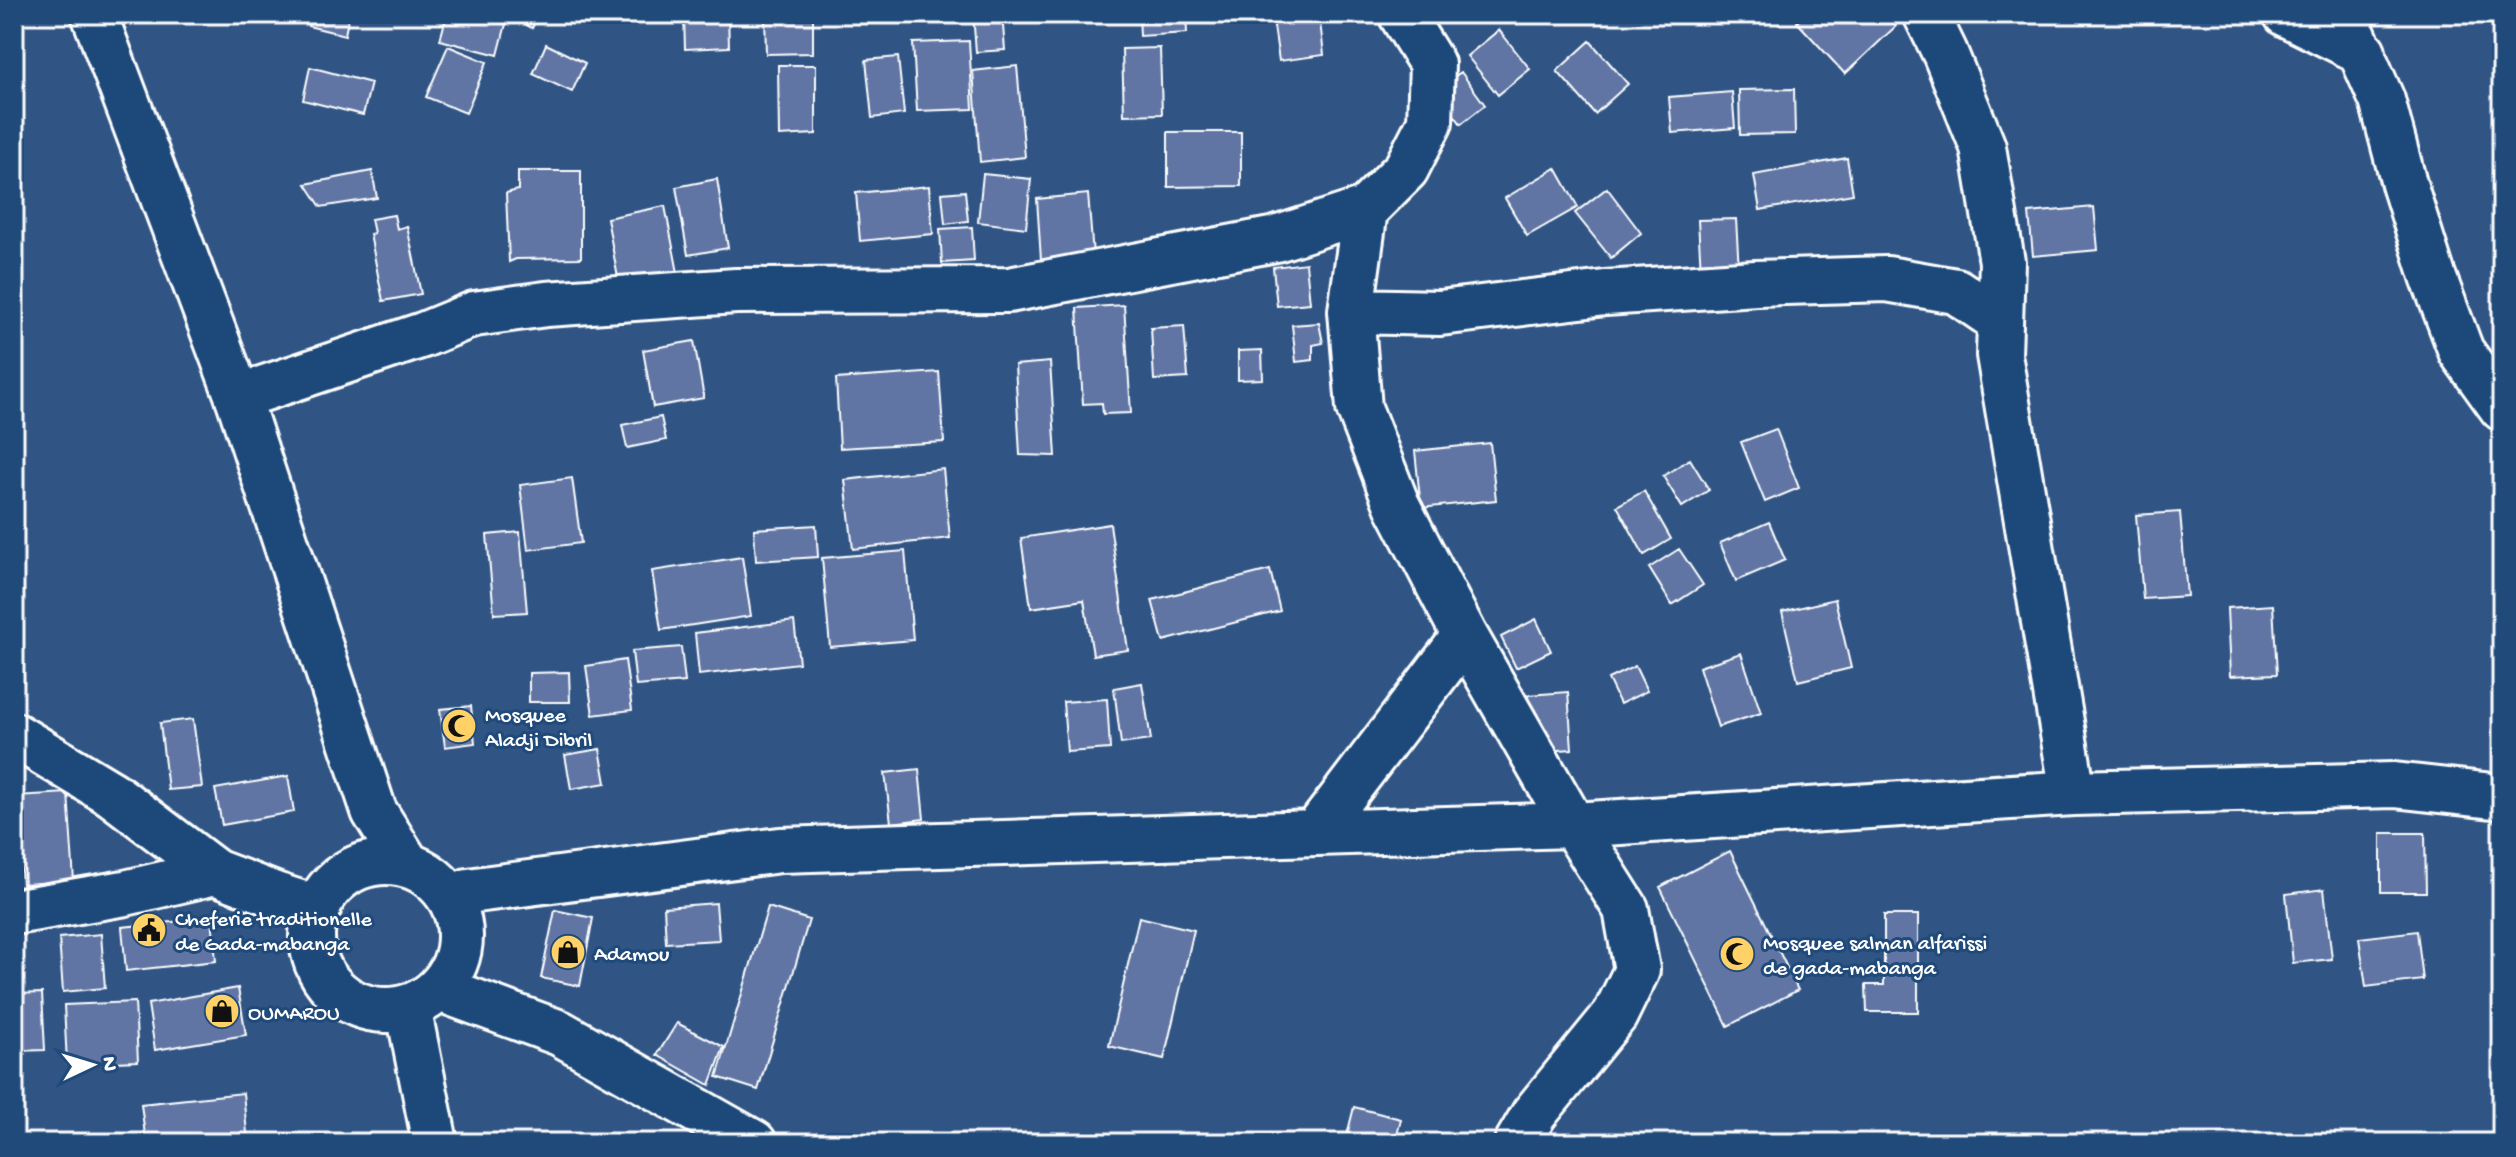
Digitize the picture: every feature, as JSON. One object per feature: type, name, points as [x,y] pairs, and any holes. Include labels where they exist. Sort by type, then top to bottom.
[{"type":"street","points":[[94,14],[238,397],[374,811],[407,864]]},
{"type":"street","points":[[238,397],[423,335],[474,314],[546,304],[736,291],[1009,290],[1276,239],[1365,210],[1406,169],[1430,122],[1432,64],[1401,14]]},
{"type":"street","points":[[1926,14],[1983,147],[2002,262],[1999,355],[2073,793]]},
{"type":"street","points":[[2286,14],[2363,52]]},
{"type":"street","points":[[2344,14],[2382,100],[2408,197],[2461,351],[2502,408]]},
{"type":"street","points":[[1365,210],[1351,311],[1359,408],[1397,505],[1465,636],[1573,825],[1626,909],[1637,970],[1615,1015],[1534,1114],[1517,1143]]},
{"type":"street","points":[[1351,311],[1440,313],[1605,293],[1756,283],[1887,279],[1956,291],[2000,321]]},
{"type":"street","points":[[1315,833],[1465,636]]},
{"type":"street","points":[[14,735],[112,794],[215,872],[278,896],[319,906]]},
{"type":"street","points":[[454,904],[468,891],[780,850],[1573,825],[2073,793],[2394,785],[2502,797]]},
{"type":"street","points":[[435,1143],[425,996],[454,966],[460,946],[460,925],[454,904],[426,872],[407,864],[386,861],[365,864],[346,873],[330,887],[319,906],[313,926],[313,947],[319,967],[331,985],[346,999],[387,1011],[425,996],[451,993],[560,1033],[754,1143]]},
{"type":"street","points":[[14,912],[125,893],[215,872]]},
{"type":"building","points":[[311,14],[349,14],[345,35],[308,26]]},
{"type":"building","points":[[447,14],[470,14],[506,24],[498,55],[440,40]]},
{"type":"building","points":[[507,14],[539,14],[532,28]]},
{"type":"building","points":[[684,14],[728,14],[729,47],[685,49]]},
{"type":"building","points":[[765,14],[813,14],[813,53],[766,54]]},
{"type":"building","points":[[973,14],[1002,14],[1005,50],[976,52]]},
{"type":"building","points":[[1139,14],[1186,14],[1187,33],[1140,36]]},
{"type":"building","points":[[1319,14],[1324,55],[1279,61],[1273,19]]},
{"type":"building","points":[[1806,14],[1885,14],[1896,26],[1845,74],[1797,22]]},
{"type":"building","points":[[1499,30],[1530,69],[1498,95],[1467,56]]},
{"type":"building","points":[[969,41],[973,109],[917,111],[913,43]]},
{"type":"building","points":[[1590,41],[1628,84],[1595,114],[1557,71]]},
{"type":"building","points":[[546,44],[585,63],[572,92],[533,74]]},
{"type":"building","points":[[448,46],[487,62],[466,113],[426,97]]},
{"type":"building","points":[[1160,48],[1162,114],[1124,115],[1122,49]]},
{"type":"building","points":[[898,57],[904,114],[872,118],[866,60]]},
{"type":"building","points":[[778,65],[816,65],[816,134],[779,136]]},
{"type":"building","points":[[1017,66],[1025,157],[980,162],[973,71]]},
{"type":"building","points":[[310,67],[371,83],[363,115],[303,100]]},
{"type":"building","points":[[1461,72],[1485,105],[1461,124],[1436,90]]},
{"type":"building","points":[[1794,89],[1795,134],[1740,135],[1739,90]]},
{"type":"building","points":[[1732,92],[1735,128],[1672,133],[1669,97]]},
{"type":"building","points":[[1168,132],[1241,132],[1241,186],[1168,187]]},
{"type":"building","points":[[1847,158],[1853,194],[1760,210],[1754,175]]},
{"type":"building","points":[[1556,168],[1578,207],[1527,236],[1505,198]]},
{"type":"building","points":[[372,171],[377,198],[321,207],[306,184]]},
{"type":"building","points":[[518,171],[581,171],[581,258],[516,259],[509,262],[506,193],[518,190]]},
{"type":"building","points":[[983,174],[1031,179],[1026,228],[978,222]]},
{"type":"building","points":[[717,179],[728,248],[688,255],[676,187]]},
{"type":"building","points":[[929,186],[933,234],[860,241],[856,193]]},
{"type":"building","points":[[1607,188],[1641,233],[1611,258],[1575,213]]},
{"type":"building","points":[[965,191],[968,221],[945,224],[942,193]]},
{"type":"building","points":[[1088,194],[1093,255],[1041,260],[1037,199]]},
{"type":"building","points":[[665,206],[679,278],[620,289],[607,218]]},
{"type":"building","points":[[2094,207],[2098,250],[2033,256],[2029,213]]},
{"type":"building","points":[[394,215],[397,229],[407,226],[421,294],[383,301],[370,234],[374,233],[371,219]]},
{"type":"building","points":[[1736,219],[1739,271],[1701,273],[1698,220]]},
{"type":"building","points":[[972,227],[974,261],[942,263],[940,229]]},
{"type":"building","points":[[1306,263],[1310,303],[1277,306],[1273,267]]},
{"type":"building","points":[[1124,305],[1131,413],[1103,414],[1102,403],[1083,404],[1077,308]]},
{"type":"building","points":[[1319,323],[1323,343],[1313,345],[1313,360],[1296,362],[1292,325]]},
{"type":"building","points":[[1184,326],[1188,378],[1154,380],[1151,328]]},
{"type":"building","points":[[694,341],[704,398],[653,407],[643,350]]},
{"type":"building","points":[[1262,350],[1263,379],[1238,380],[1238,351]]},
{"type":"building","points":[[1050,362],[1056,456],[1020,455],[1015,365]]},
{"type":"building","points":[[939,372],[944,442],[840,448],[836,379]]},
{"type":"building","points":[[661,417],[666,440],[627,448],[622,425]]},
{"type":"building","points":[[1776,429],[1799,488],[1765,502],[1741,442]]},
{"type":"building","points":[[1490,443],[1496,500],[1421,508],[1415,451]]},
{"type":"building","points":[[1690,459],[1709,490],[1682,507],[1663,476]]},
{"type":"building","points":[[943,469],[950,538],[853,549],[845,480]]},
{"type":"building","points":[[572,478],[581,543],[528,550],[520,485]]},
{"type":"building","points":[[1644,491],[1671,539],[1644,555],[1617,506]]},
{"type":"building","points":[[2180,512],[2187,596],[2143,599],[2136,515]]},
{"type":"building","points":[[1769,522],[1785,560],[1736,581],[1720,543]]},
{"type":"building","points":[[1110,524],[1128,650],[1093,655],[1084,600],[1031,608],[1021,538]]},
{"type":"building","points":[[816,525],[818,557],[756,561],[754,529]]},
{"type":"building","points":[[520,532],[527,612],[494,614],[487,535]]},
{"type":"building","points":[[1679,549],[1703,585],[1672,605],[1649,568]]},
{"type":"building","points":[[905,551],[913,640],[830,647],[822,558]]},
{"type":"building","points":[[742,557],[751,616],[661,630],[652,571]]},
{"type":"building","points":[[1270,570],[1280,611],[1163,641],[1152,600]]},
{"type":"building","points":[[1835,599],[1851,668],[1798,681],[1782,612]]},
{"type":"building","points":[[2273,605],[2277,674],[2230,676],[2227,608]]},
{"type":"building","points":[[1536,619],[1551,651],[1516,668],[1501,637]]},
{"type":"building","points":[[794,621],[799,663],[699,675],[695,633]]},
{"type":"building","points":[[681,647],[685,682],[636,686],[632,651]]},
{"type":"building","points":[[1741,653],[1761,713],[1718,727],[1699,667]]},
{"type":"building","points":[[625,660],[632,710],[593,715],[586,666]]},
{"type":"building","points":[[1635,666],[1647,691],[1620,704],[1608,679]]},
{"type":"building","points":[[569,672],[570,702],[529,702],[529,673]]},
{"type":"building","points":[[1142,683],[1151,740],[1121,744],[1114,688]]},
{"type":"building","points":[[1568,692],[1572,749],[1532,752],[1528,695]]},
{"type":"building","points":[[1107,699],[1110,749],[1067,752],[1063,702]]},
{"type":"building","points":[[471,706],[475,743],[445,747],[440,709]]},
{"type":"building","points":[[193,719],[202,787],[168,790],[160,723]]},
{"type":"building","points":[[600,749],[606,783],[571,789],[565,755]]},
{"type":"building","points":[[919,769],[924,819],[891,823],[885,773]]},
{"type":"building","points":[[288,776],[294,812],[222,825],[215,789]]},
{"type":"building","points":[[68,793],[74,881],[22,884],[16,796]]},
{"type":"building","points":[[2381,833],[2425,833],[2426,892],[2381,892]]},
{"type":"building","points":[[1730,851],[1798,990],[1728,1026],[1660,887]]},
{"type":"building","points":[[2324,889],[2332,959],[2293,963],[2286,894]]},
{"type":"building","points":[[716,903],[719,940],[666,943],[664,907]]},
{"type":"building","points":[[768,907],[809,920],[758,1090],[717,1077]]},
{"type":"building","points":[[555,910],[593,918],[580,986],[541,978]]},
{"type":"building","points":[[1884,915],[1918,915],[1918,1012],[1867,1012],[1866,985],[1884,985]]},
{"type":"building","points":[[1139,917],[1194,930],[1164,1059],[1109,1046]]},
{"type":"building","points":[[212,918],[216,961],[126,971],[122,927]]},
{"type":"building","points":[[2417,931],[2423,980],[2366,987],[2359,938]]},
{"type":"building","points":[[101,934],[105,988],[63,992],[59,938]]},
{"type":"building","points":[[238,988],[246,1035],[155,1050],[148,1004]]},
{"type":"building","points":[[42,993],[45,1050],[14,1051],[14,994]]},
{"type":"building","points":[[135,1002],[138,1061],[67,1064],[64,1005]]},
{"type":"building","points":[[677,1023],[724,1047],[710,1085],[657,1055]]},
{"type":"building","points":[[243,1093],[248,1143],[146,1143],[141,1104]]},
{"type":"building","points":[[1354,1107],[1401,1119],[1395,1143],[1345,1143]]},
{"type":"place","name":"Mosquee Aladji Dibril","points":[[459,726]]},
{"type":"place","name":"Cheferie traditionelle de Gada-mabanga","points":[[149,930]]},
{"type":"place","name":"Adamou","points":[[568,952]]},
{"type":"place","name":"Mosquee salman alfarissi de gada-mabanga","points":[[1737,954]]},
{"type":"place","name":"OUMAROU","points":[[222,1011]]}]
